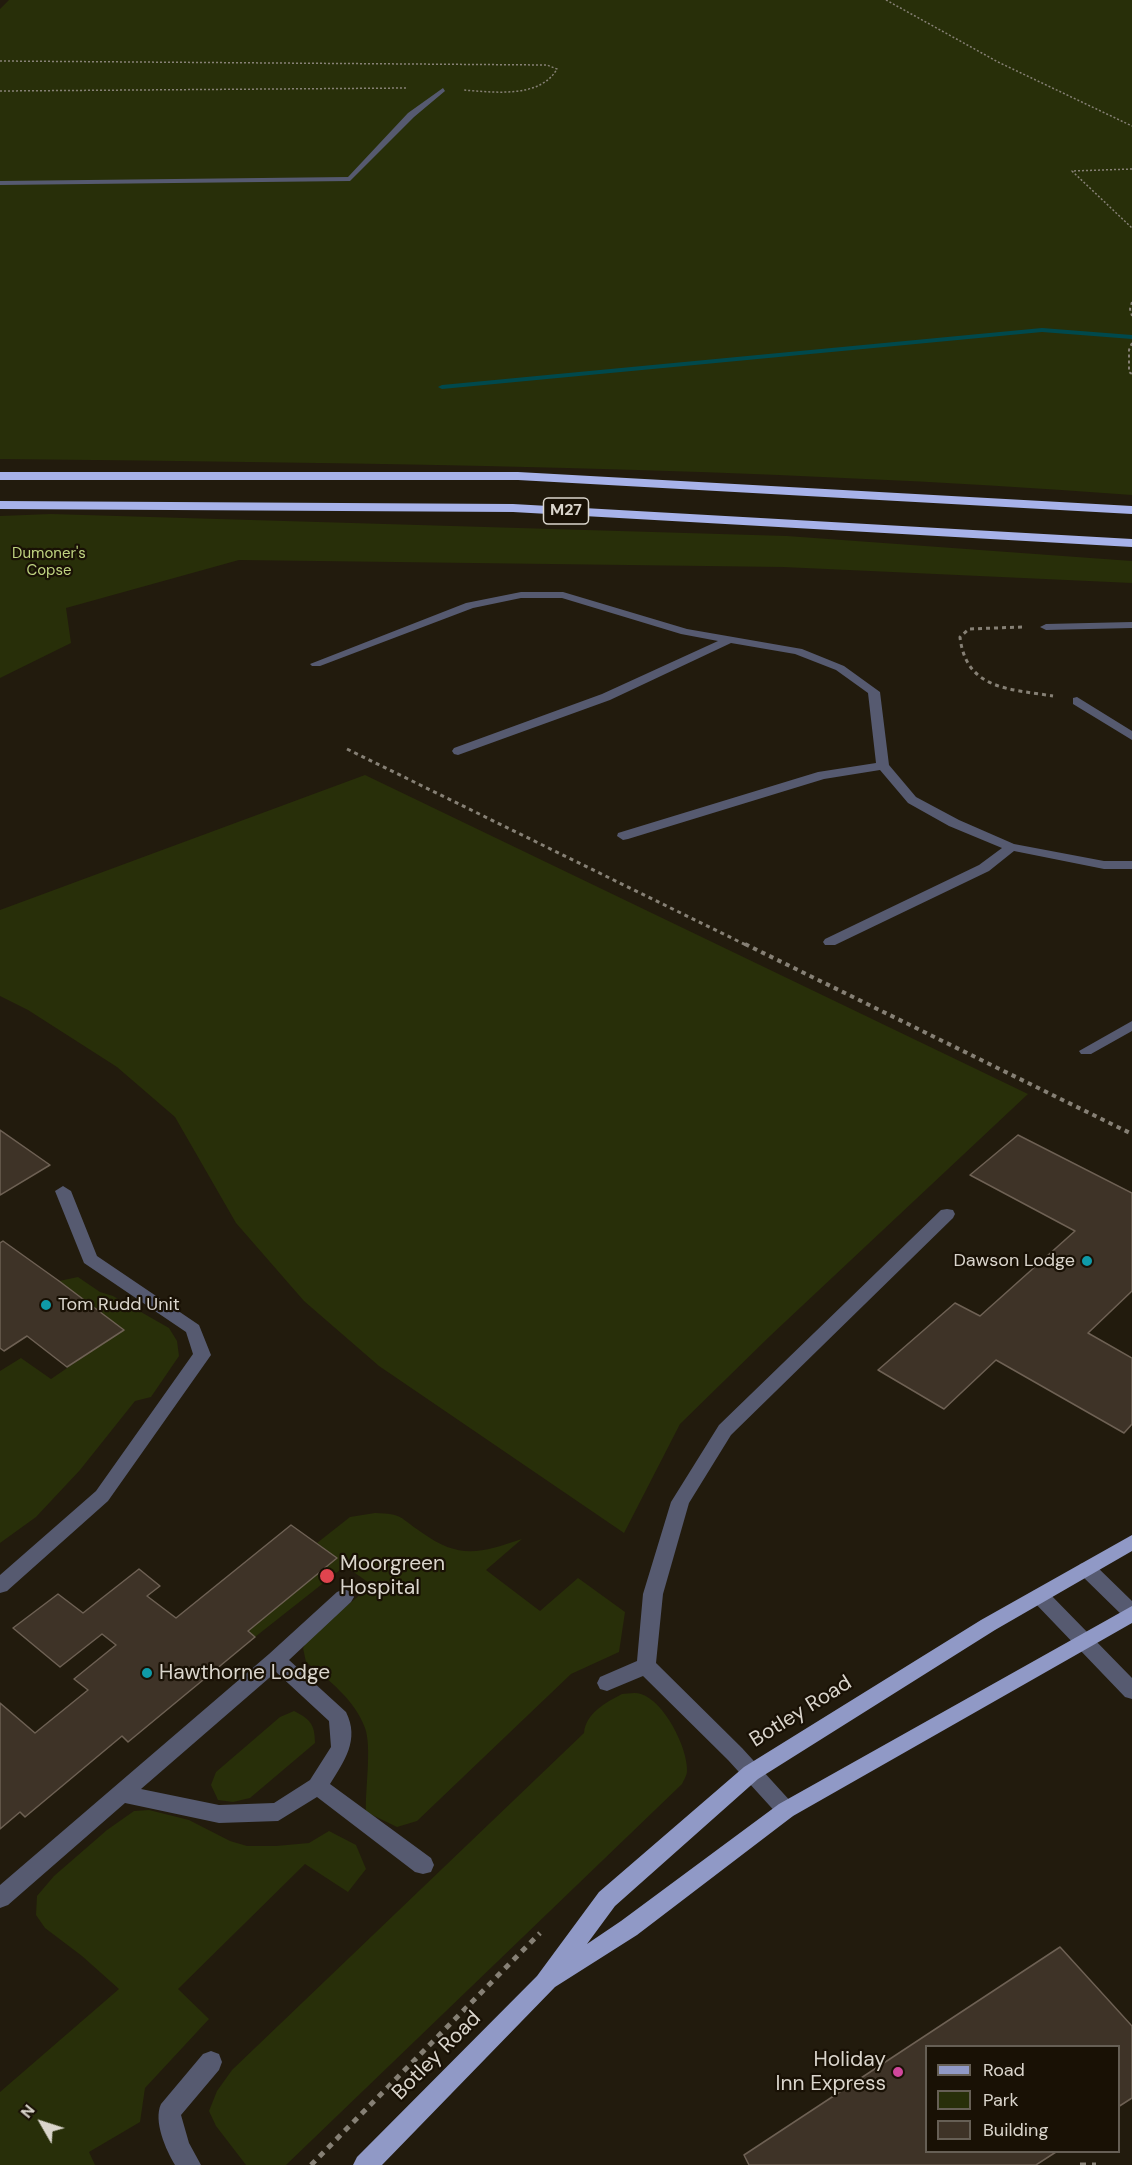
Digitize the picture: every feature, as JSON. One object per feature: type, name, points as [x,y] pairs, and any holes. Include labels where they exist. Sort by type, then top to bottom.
[{"type":"highway","name":"M27","points":[[0,476],[518,476],[1132,510]]},
{"type":"highway","name":"M27","points":[[0,505],[513,507],[1132,543]]},
{"type":"main road","name":"Botley Road","points":[[365,2165],[545,1983],[607,1899],[751,1773],[988,1624],[1132,1542]]},
{"type":"main road","name":"Botley Road","points":[[545,1983],[629,1928],[786,1810],[1132,1614]]},
{"type":"street","points":[[0,183],[350,179],[411,115],[443,90]]},
{"type":"street","points":[[83,192],[130,191]]},
{"type":"street","points":[[316,664],[470,605],[521,595],[563,596],[685,632],[798,651],[840,668],[874,692],[883,766],[912,800],[954,823],[1011,846],[1104,865],[1132,865]]},
{"type":"street","points":[[1046,627],[1132,625]]},
{"type":"street","points":[[458,751],[606,697],[729,639]]},
{"type":"street","points":[[1077,701],[1132,736]]},
{"type":"street","points":[[623,836],[822,775],[883,766]]},
{"type":"street","points":[[830,942],[974,873],[1011,846]]},
{"type":"street","points":[[1086,1051],[1132,1025]]},
{"type":"street","points":[[0,1586],[102,1496],[202,1355],[193,1329],[90,1259],[63,1191]]},
{"type":"street","points":[[646,1666],[653,1594],[680,1502],[725,1430],[947,1214]]},
{"type":"street","points":[[1087,1569],[1132,1614]]},
{"type":"street","points":[[1040,1596],[1132,1691]]},
{"type":"street","points":[[0,1898],[276,1659],[344,1597]]},
{"type":"street","points":[[120,1793],[219,1814],[278,1812],[317,1786],[341,1748],[339,1718],[276,1659]]},
{"type":"street","points":[[607,1683],[646,1666]]},
{"type":"street","points":[[646,1666],[786,1810]]},
{"type":"street","points":[[317,1786],[423,1865]]},
{"type":"street","points":[[189,2165],[178,2148],[169,2112],[212,2062]]},
{"type":"path","points":[[886,0],[998,62],[1132,126]]},
{"type":"path","points":[[0,61],[547,65],[557,69],[554,78],[530,88],[0,91]]},
{"type":"path","points":[[1132,170],[1072,171],[1132,228]]},
{"type":"path","points":[[1132,303],[1130,309],[1132,316]]},
{"type":"path","points":[[1132,343],[1128,350],[1129,372],[1132,374]]},
{"type":"path","points":[[1046,627],[993,626],[969,629],[960,637],[959,653],[971,671],[990,685],[1077,701]]},
{"type":"path","points":[[347,749],[1132,1134]]},
{"type":"path","points":[[1080,2165],[1096,2165]]},
{"type":"green space","points":[[9,0],[1132,0],[1132,495],[708,472],[283,462],[0,459],[0,9]]},
{"type":"green space","name":"Dumoner's Copse","points":[[51,514],[787,536],[1132,561],[1132,583],[783,567],[239,560],[66,608],[71,643],[0,678],[0,516]]},
{"type":"green space","points":[[365,775],[1028,1094],[770,1336],[680,1424],[624,1533],[379,1366],[304,1301],[236,1223],[175,1117],[117,1067],[28,1010],[0,996],[0,910]]},
{"type":"green space","points":[[78,1277],[100,1292],[113,1296],[169,1328],[177,1341],[179,1356],[151,1397],[135,1401],[80,1470],[36,1517],[0,1543],[0,1371],[21,1358],[51,1379],[123,1330],[59,1281]]},
{"type":"green space","points":[[375,1513],[400,1517],[435,1541],[459,1550],[494,1548],[522,1539],[486,1570],[540,1611],[578,1578],[625,1612],[619,1652],[571,1674],[417,1821],[397,1827],[366,1812],[368,1757],[365,1728],[348,1699],[306,1662],[303,1648],[310,1636],[372,1585],[345,1566],[255,1637],[248,1631],[337,1558],[317,1543],[350,1517]]},
{"type":"green space","points":[[622,1694],[641,1694],[650,1698],[666,1715],[679,1738],[686,1761],[687,1773],[682,1784],[286,2165],[246,2165],[216,2126],[209,2111],[217,2091],[232,2070],[584,1733],[588,1720],[597,1709]]},
{"type":"green space","points":[[294,1711],[304,1717],[313,1727],[315,1743],[250,1798],[233,1802],[218,1800],[211,1785],[216,1772],[280,1717]]},
{"type":"green space","points":[[149,1810],[189,1820],[230,1841],[247,1846],[309,1843],[329,1831],[356,1845],[366,1869],[348,1892],[305,1864],[178,1989],[209,2019],[145,2088],[140,2122],[89,2152],[95,2165],[0,2165],[0,2092],[119,1989],[82,1956],[45,1928],[36,1915],[37,1896],[54,1876],[107,1830],[134,1811]]},
{"type":"building","points":[[0,1130],[50,1165],[0,1195]]},
{"type":"building","name":"Dawson Lodge","points":[[1018,1135],[1132,1193],[1132,1291],[1088,1333],[1132,1358],[1132,1424],[1124,1433],[996,1360],[944,1409],[878,1370],[955,1303],[980,1316],[1075,1231],[970,1175]]},
{"type":"building","name":"Tom Rudd Unit","points":[[3,1241],[124,1330],[67,1367],[27,1336],[4,1351],[0,1348],[0,1243]]},
{"type":"building","name":"Hawthorne Lodge","points":[[291,1525],[337,1558],[248,1631],[255,1637],[128,1742],[122,1736],[25,1817],[20,1812],[0,1829],[0,1703],[35,1733],[88,1690],[74,1679],[116,1645],[102,1634],[60,1667],[13,1628],[58,1594],[83,1613],[139,1569],[160,1586],[147,1596],[176,1618]]},
{"type":"building","name":"Holiday Inn Express","points":[[1060,1947],[1132,2026],[1132,2098],[1120,2106],[1120,2045],[925,2045],[925,2153],[1054,2153],[1036,2165],[749,2165],[744,2155]]},
{"type":"waterway","points":[[442,387],[1042,330],[1132,337]]},
{"type":"place","name":"Dawson Lodge","points":[[1087,1261]]},
{"type":"place","name":"Tom Rudd Unit","points":[[46,1305]]},
{"type":"place","name":"Moorgreen Hospital","points":[[327,1576]]},
{"type":"place","name":"Hawthorne Lodge","points":[[147,1673]]},
{"type":"place","name":"Holiday Inn Express","points":[[898,2072]]}]
